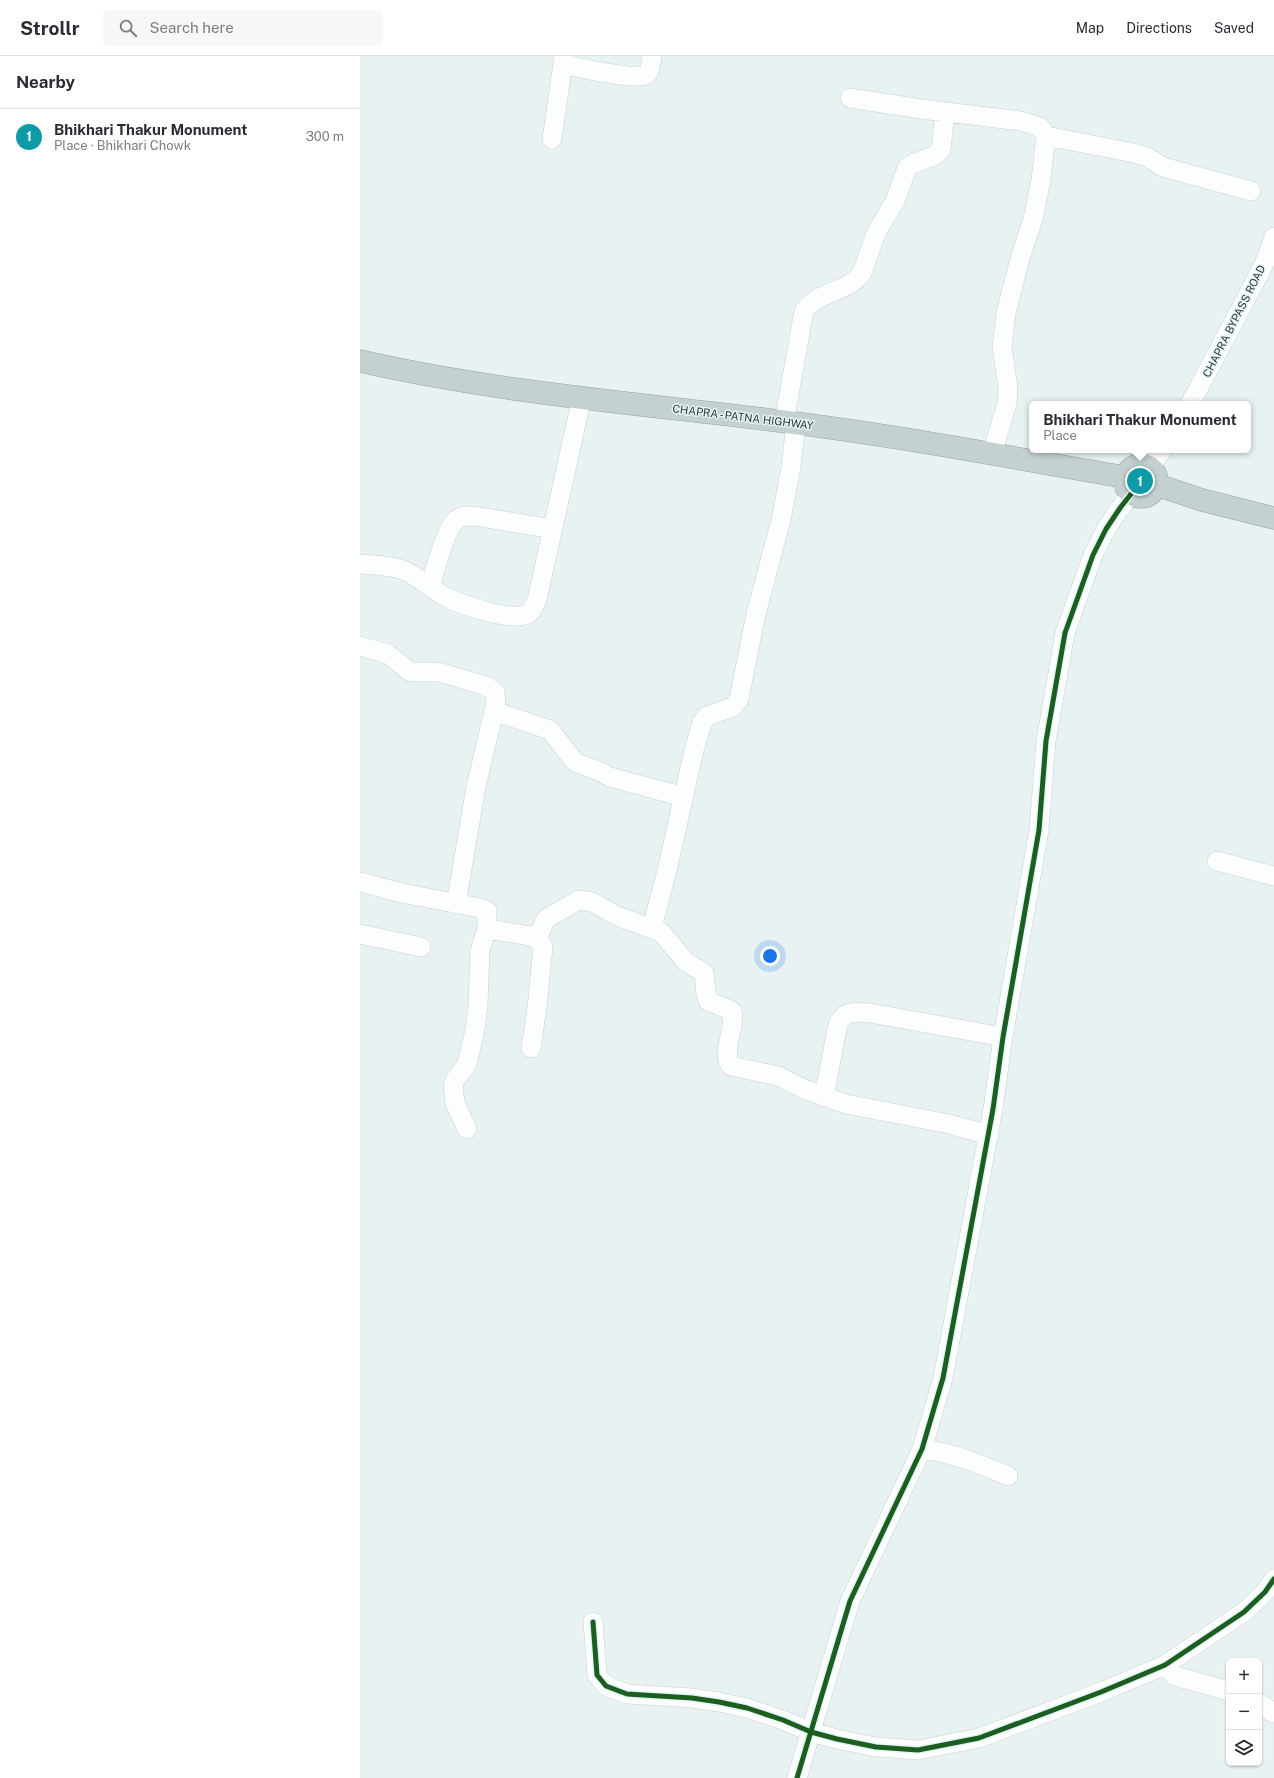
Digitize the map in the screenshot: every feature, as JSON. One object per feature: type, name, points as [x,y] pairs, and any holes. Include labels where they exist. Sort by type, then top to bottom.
[{"type":"highway","name":"CHAPRA - PATNA HIGHWAY","points":[[360,361],[522,390],[790,422],[886,436],[992,454],[1128,486]]},
{"type":"highway","points":[[1128,486],[1133,467],[1142,465],[1154,477],[1202,500],[1274,518]]},
{"type":"street","points":[[552,139],[564,60],[609,73],[643,76],[647,74],[652,56]]},
{"type":"street","points":[[850,98],[945,112],[1021,121],[1040,127],[1046,136],[1041,180],[1033,219],[1021,255],[1006,313],[1002,347],[1008,388],[1007,403],[992,454]]},
{"type":"street","points":[[652,928],[667,871],[695,745],[702,723],[707,716],[733,707],[739,699],[756,614],[781,520],[791,467],[790,422],[804,311],[815,300],[844,287],[858,278],[862,273],[876,233],[895,201],[907,168],[912,164],[934,156],[941,150],[945,112]]},
{"type":"street","points":[[1046,136],[1134,153],[1147,157],[1163,167],[1251,191]]},
{"type":"street","name":"CHAPRA BYPASS ROAD","points":[[1192,401],[1265,262],[1274,237]]},
{"type":"street","points":[[360,564],[392,567],[403,570],[459,603],[475,609],[515,616],[523,616],[529,613],[537,600],[582,397]]},
{"type":"street","points":[[1154,477],[1161,453]]},
{"type":"street","points":[[797,1778],[850,1601],[922,1449],[943,1378],[989,1135],[1003,1037],[1039,830],[1046,740],[1065,633],[1093,555],[1106,529],[1120,508],[1128,486]]},
{"type":"street","points":[[430,587],[447,536],[452,524],[457,519],[464,516],[474,516],[553,529]]},
{"type":"street","points":[[360,646],[388,654],[410,672],[439,672],[494,689],[496,696],[494,711],[476,787],[456,904]]},
{"type":"street","points":[[494,711],[550,730],[572,758],[581,765],[595,769],[610,777],[684,797]]},
{"type":"street","points":[[1217,861],[1274,876]]},
{"type":"street","points":[[360,882],[402,894],[485,909],[488,914],[487,929],[480,950],[478,1005],[474,1038],[467,1064],[455,1080],[453,1086],[455,1103],[467,1129]]},
{"type":"street","points":[[538,939],[547,918],[579,900],[592,902],[617,916],[652,928],[666,936],[686,962],[704,973],[708,1001],[732,1011],[728,1050],[729,1063],[731,1066],[778,1076],[824,1097],[846,1104],[949,1124],[989,1135]]},
{"type":"street","points":[[487,929],[520,934],[538,939],[541,942],[543,952],[531,1048]]},
{"type":"street","points":[[360,934],[421,947]]},
{"type":"street","points":[[824,1097],[838,1024],[842,1017],[848,1012],[870,1013],[1003,1037]]},
{"type":"street","points":[[922,1449],[942,1452],[970,1460],[1008,1476]]},
{"type":"street","points":[[593,1622],[597,1675],[606,1686],[627,1694],[692,1698],[719,1702],[747,1708],[783,1720],[811,1732],[876,1747],[918,1750],[979,1738],[1101,1692],[1165,1665],[1244,1612],[1265,1592],[1274,1579]]},
{"type":"street","points":[[1165,1665],[1175,1676],[1226,1690]]},
{"type":"street","points":[[1262,1705],[1274,1713]]},
{"type":"cycle path","points":[[797,1778],[850,1601],[922,1449],[943,1378],[993,1109],[1003,1037],[1039,830],[1046,741],[1065,633],[1093,555],[1106,529],[1131,494]]},
{"type":"cycle path","points":[[593,1622],[597,1675],[606,1686],[627,1694],[692,1698],[719,1702],[747,1708],[783,1720],[811,1732],[837,1739],[876,1747],[918,1750],[979,1738],[1101,1692],[1165,1665],[1244,1612],[1265,1592],[1274,1579]]},
{"type":"place","name":"Bhikhari Thakur Monument","points":[[1140,481]]}]
